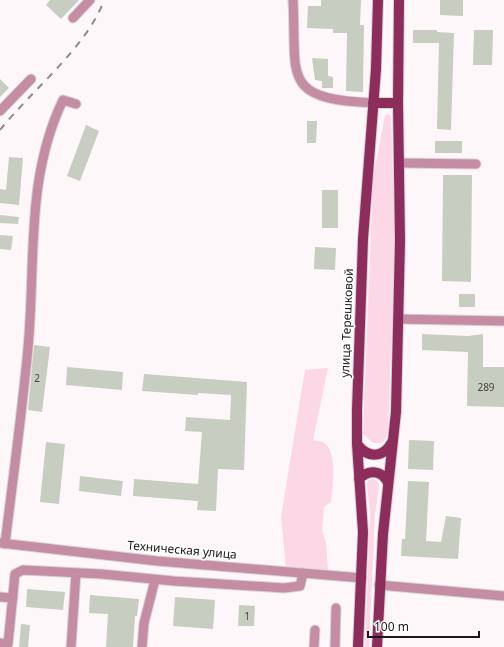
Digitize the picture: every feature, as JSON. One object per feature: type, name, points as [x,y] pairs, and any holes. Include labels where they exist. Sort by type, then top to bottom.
[{"type":"main road","name":"улица Терешковой","points":[[358,647],[363,532],[356,444],[363,239],[373,103],[378,0]]},
{"type":"main road","points":[[377,647],[379,586],[393,441],[398,319],[400,241],[398,103],[399,0]]},
{"type":"main road","points":[[373,103],[398,103]]},
{"type":"main road","points":[[356,444],[367,454],[373,455],[385,452],[393,441]]},
{"type":"main road","points":[[359,479],[364,474],[376,472],[382,474],[388,483]]},
{"type":"street","points":[[73,18],[90,0]]},
{"type":"street","points":[[293,0],[294,66],[305,87],[325,98],[347,102],[373,103]]},
{"type":"street","points":[[0,111],[31,79]]},
{"type":"street","points":[[2,543],[28,347],[37,183],[54,119],[63,100],[76,104]]},
{"type":"street","points":[[399,162],[476,164]]},
{"type":"street","points":[[398,319],[504,321]]},
{"type":"street","name":"Техническая улица","points":[[2,543],[157,561],[362,578]]},
{"type":"street","points":[[0,643],[8,644],[15,574],[23,570],[284,588],[300,586],[303,573]]},
{"type":"street","points":[[284,588],[286,572]]},
{"type":"street","points":[[71,647],[76,573]]},
{"type":"street","points":[[142,647],[144,623],[154,580]]},
{"type":"street","points":[[379,586],[504,596]]},
{"type":"street","points":[[0,597],[13,598]]},
{"type":"street","points":[[335,647],[336,608]]},
{"type":"street","points":[[314,630],[314,647]]},
{"type":"shaded area","points":[[388,114],[391,116],[395,240],[388,431],[386,438],[382,443],[373,443],[363,434],[373,179],[385,115]]},
{"type":"shaded area","points":[[328,368],[313,440],[323,442],[328,446],[333,461],[331,502],[324,507],[322,531],[326,542],[328,571],[286,568],[281,517],[305,370]]},
{"type":"shaded area","points":[[374,479],[378,482],[379,488],[375,514],[369,647],[365,647],[370,514],[367,484],[368,480]]},
{"type":"building","points":[[50,0],[79,0],[61,19],[46,5]]},
{"type":"building","points":[[321,0],[361,0],[360,25],[364,25],[363,92],[346,91],[347,33],[333,33],[333,29],[307,28],[308,6],[321,6]]},
{"type":"building","points":[[440,0],[463,0],[463,16],[440,15]]},
{"type":"building","points":[[413,30],[437,30],[437,32],[454,33],[451,130],[437,129],[439,43],[413,43]]},
{"type":"building","points":[[474,30],[493,30],[492,65],[473,65]]},
{"type":"building","points":[[312,58],[328,59],[328,76],[333,77],[333,88],[322,88],[322,81],[315,80]]},
{"type":"building","points":[[0,79],[9,88],[0,97]]},
{"type":"building","points":[[307,121],[317,121],[316,143],[307,143]]},
{"type":"building","points":[[86,125],[99,131],[80,181],[67,176]]},
{"type":"building","points":[[435,141],[462,141],[462,153],[435,153]]},
{"type":"building","points":[[9,157],[23,158],[19,205],[0,203],[0,189],[6,190]]},
{"type":"building","points":[[443,175],[472,175],[471,282],[442,281]]},
{"type":"building","points":[[322,190],[338,190],[338,228],[322,228]]},
{"type":"building","points":[[0,215],[19,217],[18,224],[0,223]]},
{"type":"building","points":[[0,235],[13,236],[11,250],[0,249]]},
{"type":"building","points":[[315,247],[336,248],[335,270],[314,269]]},
{"type":"building","points":[[459,294],[475,294],[475,307],[459,307]]},
{"type":"building","points":[[422,334],[468,336],[483,334],[483,367],[504,367],[504,407],[467,406],[468,352],[422,350]]},
{"type":"building","points":[[34,345],[50,347],[42,412],[28,410]]},
{"type":"building","points":[[67,367],[123,372],[122,390],[66,385]]},
{"type":"building","points":[[144,374],[247,382],[244,470],[218,469],[216,511],[197,510],[198,501],[133,496],[134,479],[198,484],[202,432],[185,431],[186,417],[230,420],[231,395],[198,393],[198,395],[142,391]]},
{"type":"building","points":[[409,440],[434,441],[433,470],[408,469]]},
{"type":"building","points":[[46,442],[65,444],[59,504],[40,502]]},
{"type":"building","points":[[80,476],[123,481],[121,496],[79,491]]},
{"type":"building","points":[[408,481],[429,482],[426,541],[441,542],[446,516],[461,518],[458,559],[401,556],[402,539],[405,539]]},
{"type":"building","points":[[27,589],[65,592],[63,610],[26,607]]},
{"type":"building","points":[[90,595],[139,599],[137,616],[135,616],[133,647],[106,647],[108,614],[89,613]]},
{"type":"building","points":[[175,597],[215,600],[213,629],[173,626]]},
{"type":"building","points":[[239,605],[255,606],[254,626],[238,626]]},
{"type":"building","points":[[21,624],[30,625],[28,647],[19,647]]},
{"type":"railway","points":[[0,130],[12,115],[72,51],[96,17],[104,0]]}]
